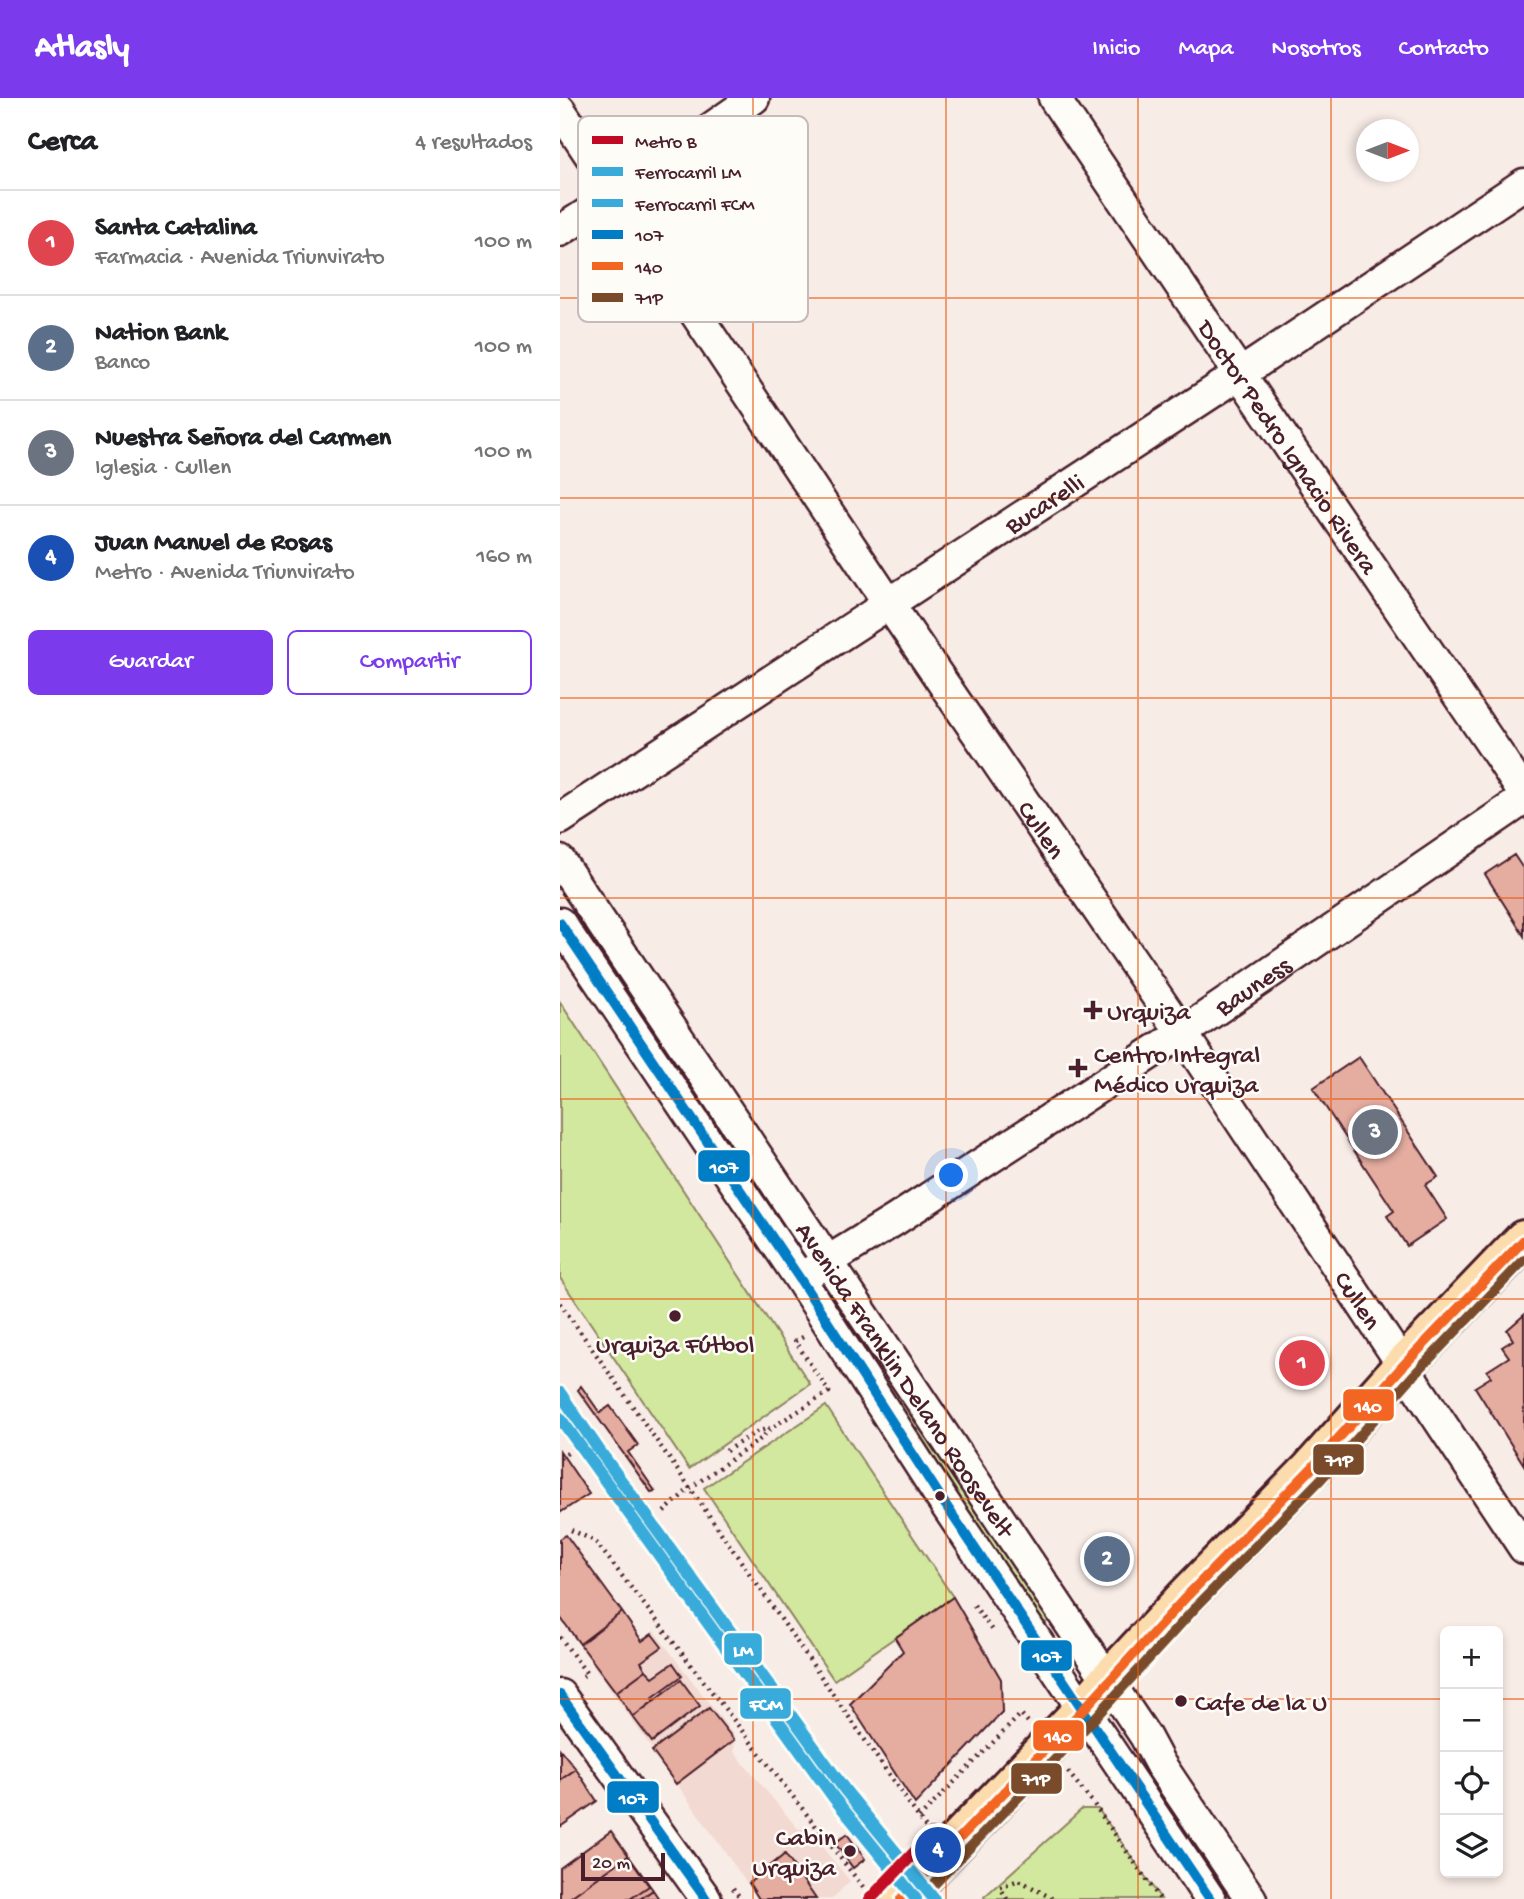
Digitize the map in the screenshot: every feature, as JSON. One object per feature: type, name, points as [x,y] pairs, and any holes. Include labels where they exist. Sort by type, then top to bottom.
[{"type":"main road","points":[[901,1899],[1083,1710],[1187,1596],[1312,1468],[1402,1367],[1524,1240]]},
{"type":"street","points":[[728,116],[754,98]]},
{"type":"street","name":"Doctor Pedro Ignacio Rivera","points":[[1054,98],[1500,757],[1524,797]]},
{"type":"street","name":"Cullen","points":[[560,110],[578,137]]},
{"type":"street","name":"Bucarelli","points":[[560,820],[1240,374],[1524,184]]},
{"type":"street","points":[[560,231],[578,219]]},
{"type":"street","name":"Cullen","points":[[701,322],[889,604],[1182,1033],[1524,1548]]},
{"type":"street","name":"Bauness","points":[[800,1279],[1182,1033],[1524,797]]},
{"type":"street","name":"Avenida Franklin Delano Roosevelt","points":[[560,861],[1251,1899]]},
{"type":"street","name":"Avenida Franklin Delano Roosevelt","points":[[560,923],[800,1279],[941,1498],[1210,1899]]},
{"type":"street","points":[[569,1687],[706,1899]]},
{"type":"path","points":[[560,1303],[944,1855]]},
{"type":"path","points":[[726,1451],[756,1432],[771,1428],[830,1392],[795,1341],[828,1323]]},
{"type":"path","points":[[664,1512],[690,1488],[762,1438],[771,1428]]},
{"type":"path","points":[[560,1458],[569,1452]]},
{"type":"path","points":[[571,1530],[596,1540],[872,1899]]},
{"type":"path","points":[[974,1605],[993,1632]]},
{"type":"path","points":[[560,1637],[587,1674],[569,1687]]},
{"type":"path","points":[[919,1818],[1021,1714],[1093,1804],[1160,1899]]},
{"type":"path","points":[[1007,1899],[1000,1887],[1018,1880],[1053,1899]]},
{"type":"shaded area","points":[[566,1535],[642,1640],[654,1631],[735,1737],[734,1752],[798,1829],[807,1829],[850,1881],[832,1899],[758,1899],[560,1618],[560,1539]]},
{"type":"green space","points":[[578,908],[776,1204],[767,1210],[570,911]]},
{"type":"green space","name":"Urquiza Fútbol","points":[[560,1002],[810,1384],[689,1469],[560,1278]]},
{"type":"green space","points":[[855,1324],[1052,1618],[1044,1624],[847,1330]]},
{"type":"green space","points":[[826,1406],[953,1597],[834,1680],[704,1488]]},
{"type":"green space","points":[[1082,1809],[1098,1809],[1161,1899],[985,1899],[984,1897]]},
{"type":"building","points":[[1514,855],[1524,870],[1524,936],[1485,874]]},
{"type":"building","points":[[1359,1057],[1438,1177],[1425,1185],[1447,1219],[1407,1246],[1387,1216],[1394,1211],[1313,1088]]},
{"type":"building","points":[[1524,1315],[1524,1465],[1475,1387],[1491,1377],[1487,1371],[1509,1357],[1502,1347],[1513,1340],[1507,1330]]},
{"type":"building","points":[[581,1386],[600,1413],[610,1406],[638,1445],[628,1452],[655,1491],[651,1492],[578,1390]]},
{"type":"building","points":[[560,1451],[589,1494],[561,1512],[560,1510]]},
{"type":"building","points":[[566,1535],[622,1612],[580,1644],[560,1617],[560,1539]]},
{"type":"building","points":[[953,1597],[1001,1679],[1002,1712],[915,1804],[850,1704],[903,1651],[895,1638]]},
{"type":"building","points":[[622,1612],[642,1641],[652,1634],[662,1647],[641,1662],[646,1670],[616,1692],[580,1644]]},
{"type":"building","points":[[673,1663],[682,1676],[652,1698],[654,1701],[633,1717],[616,1692],[646,1670],[653,1677]]},
{"type":"building","points":[[681,1680],[700,1706],[652,1742],[633,1717]]},
{"type":"building","points":[[709,1708],[734,1740],[676,1784],[652,1751]]},
{"type":"building","points":[[560,1749],[576,1769],[560,1780]]},
{"type":"building","points":[[576,1769],[597,1801],[560,1827],[560,1780]]},
{"type":"building","points":[[611,1831],[653,1890],[640,1899],[560,1899],[560,1868]]},
{"type":"building","name":"Cabin Urquiza","points":[[847,1834],[865,1859],[853,1868],[835,1843]]},
{"type":"building","points":[[785,1854],[816,1899],[759,1899],[749,1883]]},
{"type":"building","points":[[628,1856],[649,1886],[630,1899],[568,1899]]},
{"type":"building","points":[[653,1890],[659,1899],[640,1899]]},
{"type":"metro line","name":"B","points":[[870,1899],[932,1834]]},
{"type":"rail line","name":"LM","points":[[560,1393],[845,1790],[934,1899]]},
{"type":"rail line","name":"FCM","points":[[560,1418],[834,1798],[916,1899]]},
{"type":"transit line","name":"107","points":[[560,923],[800,1279],[941,1498],[1210,1899]]},
{"type":"transit line","name":"140","points":[[901,1899],[1083,1710],[1187,1596],[1312,1468],[1402,1367],[1524,1240]]},
{"type":"transit line","name":"71P","points":[[920,1899],[1322,1478],[1412,1377],[1524,1260]]},
{"type":"transit line","name":"107","points":[[560,1695],[706,1899]]},
{"type":"place","name":"Urquiza","points":[[1093,1010]]},
{"type":"place","name":"Centro Integral Médico Urquiza","points":[[1078,1068]]},
{"type":"place","name":"Nuestra Señora del Carmen","points":[[1375,1132]]},
{"type":"place","name":"Urquiza Fútbol","points":[[675,1316]]},
{"type":"place","name":"Santa Catalina","points":[[1302,1363]]},
{"type":"place","name":"Nation Bank","points":[[1107,1559]]},
{"type":"place","name":"Cafe de la U","points":[[1181,1701]]},
{"type":"place","name":"Juan Manuel de Rosas","points":[[938,1850]]},
{"type":"place","name":"Cabin Urquiza","points":[[850,1851]]}]
